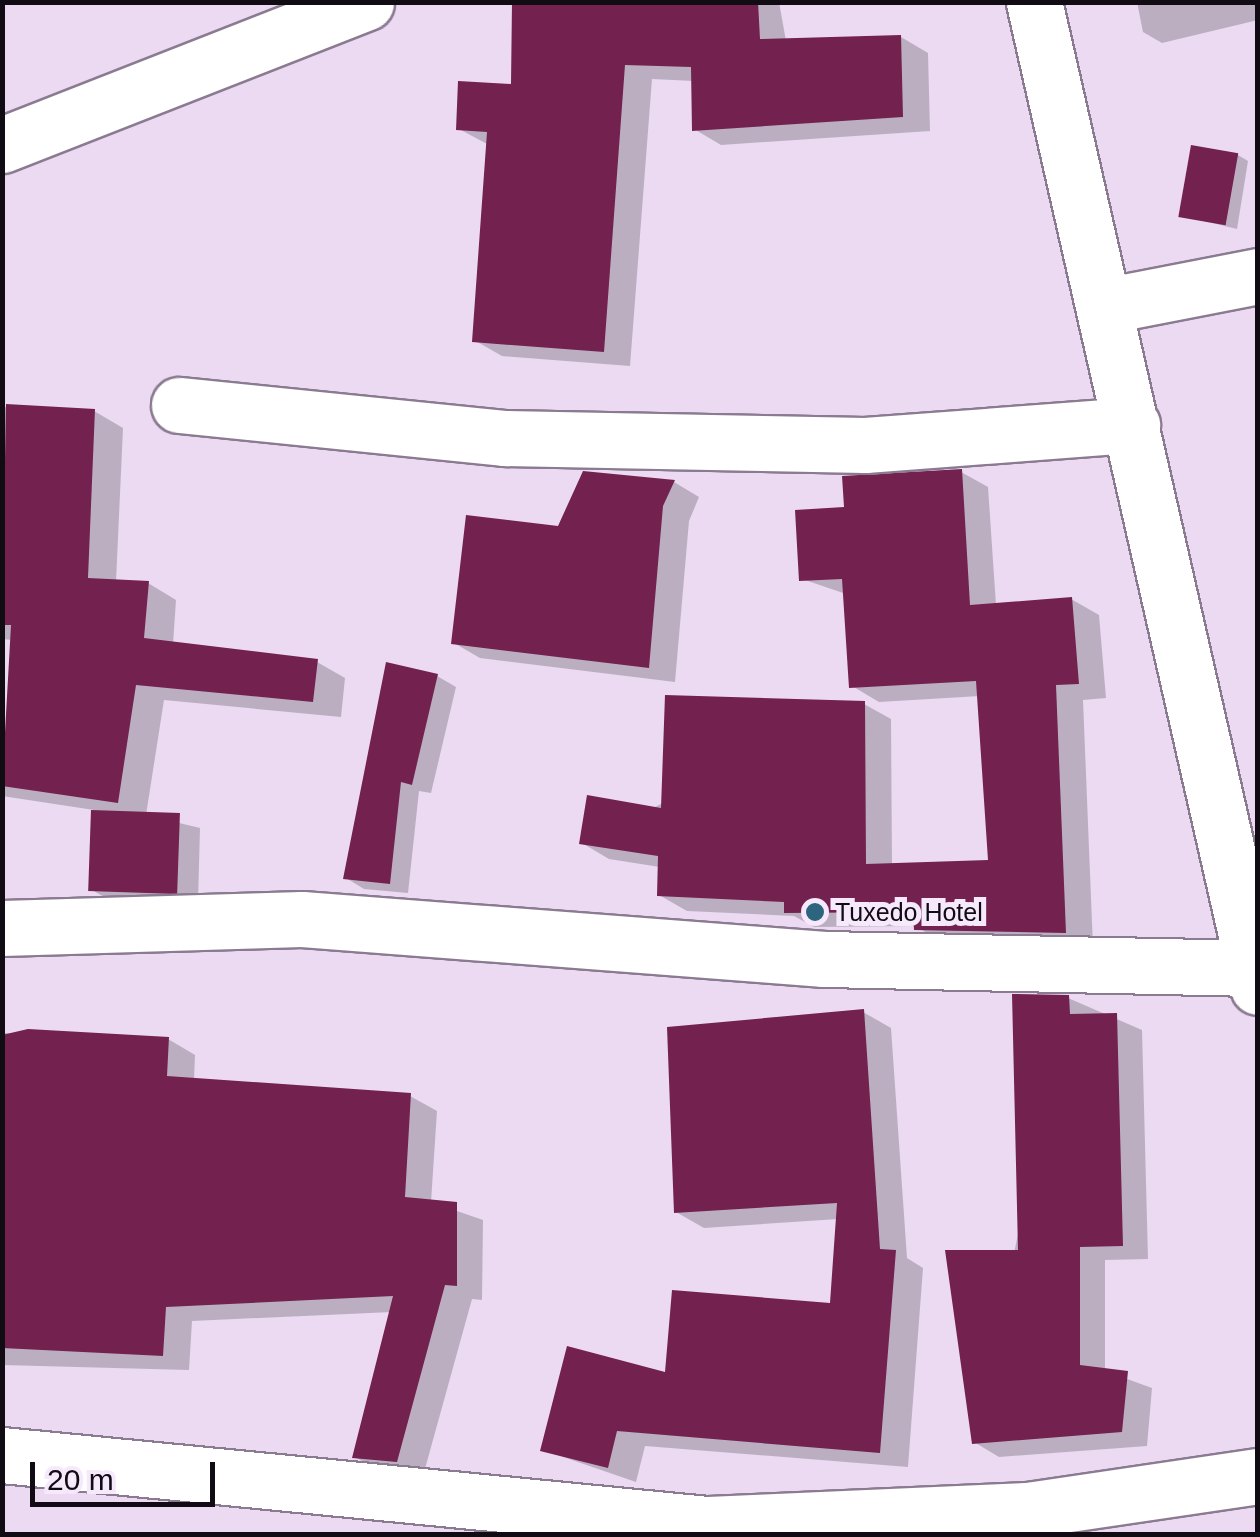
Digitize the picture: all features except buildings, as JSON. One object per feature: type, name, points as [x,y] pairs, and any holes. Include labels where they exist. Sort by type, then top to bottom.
[{"type":"street","points":[[2,145],[366,2]]},
{"type":"street","points":[[2,928],[302,920],[824,960],[1255,978],[1034,2]]},
{"type":"street","points":[[1104,306],[1258,276]]},
{"type":"street","points":[[179,404],[505,438],[864,446],[1132,425]]},
{"type":"street","points":[[2,1454],[596,1524],[838,1524],[1028,1510],[1258,1476]]},
{"type":"place","name":"Tuxedo Hotel","points":[[815,912]]}]
